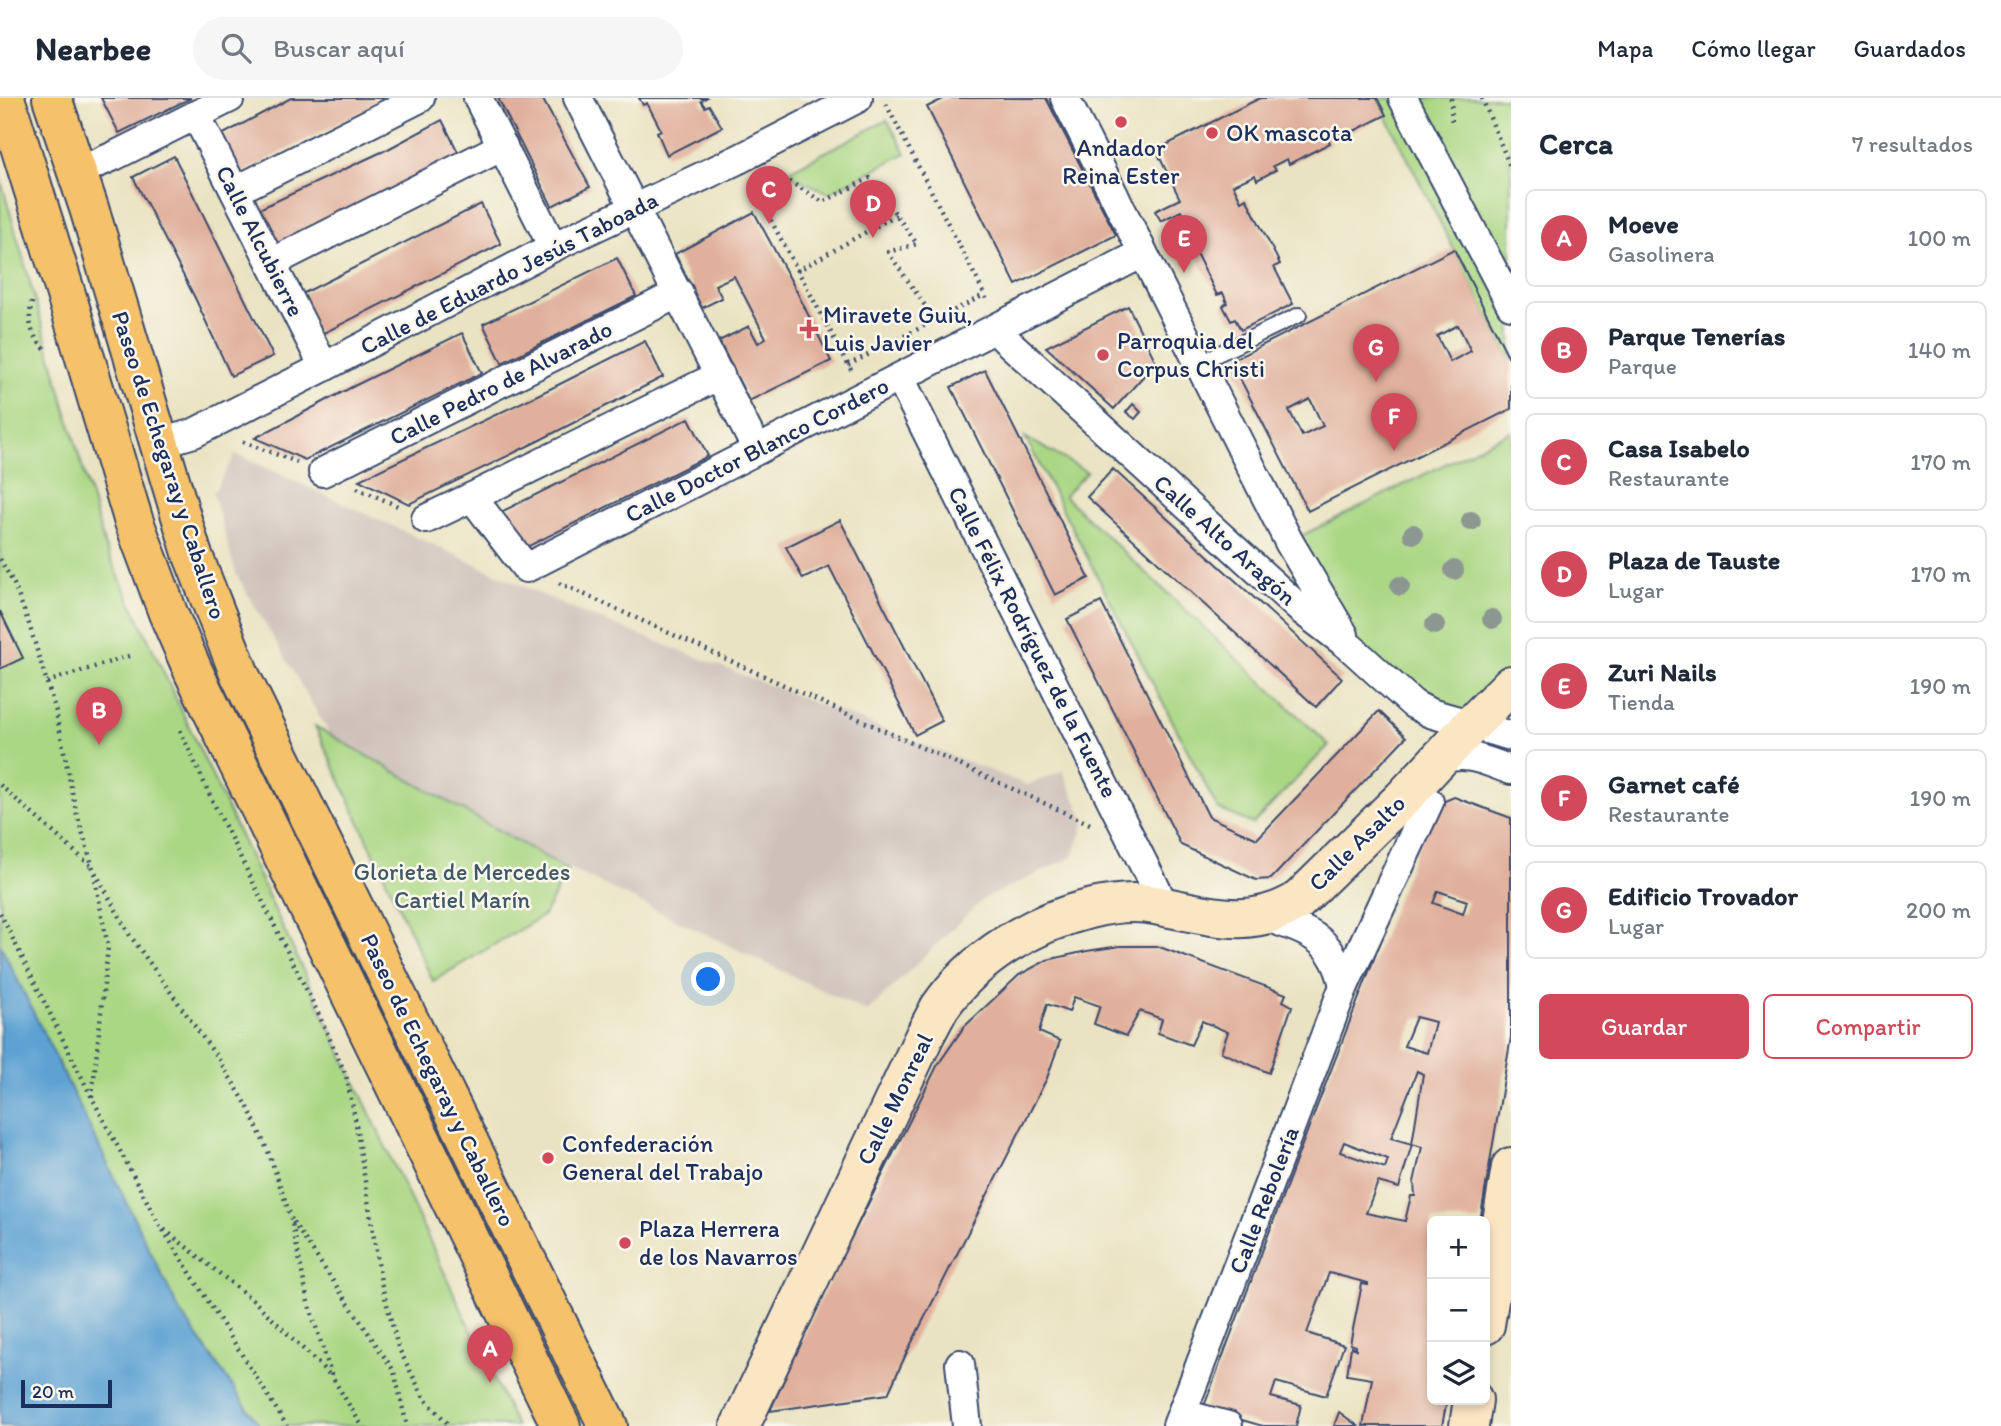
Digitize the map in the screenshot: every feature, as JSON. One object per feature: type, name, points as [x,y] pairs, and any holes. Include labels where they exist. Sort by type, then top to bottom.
[{"type":"main road","name":"Paseo de Echegaray y Caballero","points":[[5,98],[69,303],[118,473],[168,613],[206,698],[561,1426]]},
{"type":"main road","name":"Paseo de Echegaray y Caballero","points":[[52,98],[77,172],[192,553],[240,675],[608,1426]]},
{"type":"main road","points":[[18,138],[59,167],[77,172]]},
{"type":"main road","name":"Calle Asalto","points":[[1165,907],[1228,919],[1245,919],[1281,911],[1298,901],[1511,685]]},
{"type":"main road","name":"Calle Monreal","points":[[740,1426],[925,1035],[941,1007],[957,987],[985,960],[1039,925],[1074,913],[1126,902],[1165,907]]},
{"type":"main road","points":[[1490,1295],[1511,1167]]},
{"type":"main road","points":[[1469,1426],[1472,1405]]},
{"type":"street","points":[[77,172],[230,98]]},
{"type":"street","points":[[235,191],[420,98]]},
{"type":"street","points":[[478,98],[554,247]]},
{"type":"street","points":[[578,98],[757,450]]},
{"type":"street","name":"Calle de Eduardo Jesús Taboada","points":[[157,440],[194,433],[554,247],[739,159],[858,98]]},
{"type":"street","points":[[1065,98],[1289,542],[1350,647]]},
{"type":"street","points":[[1403,98],[1511,305]]},
{"type":"street","name":"Calle Alcubierre","points":[[196,115],[324,367]]},
{"type":"street","points":[[271,263],[503,146]]},
{"type":"street","name":"Calle Doctor Blanco Cordero","points":[[526,568],[1143,253]]},
{"type":"street","name":"Calle Pedro de Alvarado","points":[[323,472],[679,293]]},
{"type":"street","name":"Calle Alto Aragón","points":[[995,330],[1290,600],[1350,647],[1413,704],[1430,713],[1511,736]]},
{"type":"street","points":[[426,519],[720,375]]},
{"type":"street","name":"Calle Félix Rodríguez de la Fuente","points":[[900,378],[1165,907]]},
{"type":"street","points":[[472,497],[526,568]]},
{"type":"street","points":[[1439,760],[1464,755],[1511,770]]},
{"type":"street","name":"Calle Rebolería","points":[[1180,1420],[1345,986],[1429,802]]},
{"type":"street","points":[[1263,916],[1302,929],[1318,939],[1332,953],[1345,986]]},
{"type":"street","points":[[960,1364],[967,1426]]},
{"type":"street","points":[[1180,1420],[1228,1426]]},
{"type":"lane","points":[[1199,363],[1298,315]]},
{"type":"path","points":[[883,98],[985,295],[995,330]]},
{"type":"path","points":[[1482,98],[1511,169]]},
{"type":"path","points":[[739,159],[864,396]]},
{"type":"path","points":[[777,174],[823,202],[870,178],[917,244],[888,252],[935,320]]},
{"type":"path","points":[[797,271],[896,215]]},
{"type":"path","points":[[848,365],[985,295]]},
{"type":"path","points":[[32,299],[29,316],[32,334],[52,359]]},
{"type":"path","points":[[239,440],[323,472],[426,519]]},
{"type":"path","points":[[0,559],[14,584],[29,624],[57,712],[76,811],[93,868],[108,947],[92,1098]]},
{"type":"path","points":[[526,568],[1135,845]]},
{"type":"path","points":[[47,682],[132,655]]},
{"type":"path","points":[[176,720],[346,1075],[381,1282],[398,1347],[424,1398],[450,1426]]},
{"type":"path","points":[[0,785],[93,868],[129,934],[219,1060],[247,1105],[270,1156],[290,1218],[307,1302],[332,1377],[362,1426]]},
{"type":"path","points":[[0,913],[92,1098],[160,1226],[287,1426]]},
{"type":"path","points":[[290,1218],[394,1371],[407,1426]]},
{"type":"path","points":[[160,1226],[254,1301],[332,1377]]},
{"type":"shaded area","points":[[236,454],[573,609],[1027,785],[1063,771],[1085,822],[1073,857],[983,899],[867,1012],[498,834],[331,736],[236,574],[213,493]]},
{"type":"green space","points":[[1377,98],[1511,98],[1511,362]]},
{"type":"green space","points":[[887,120],[906,153],[829,193],[785,173]]},
{"type":"green space","points":[[0,177],[105,547],[516,1426],[260,1426],[179,1310],[0,944]]},
{"type":"green space","points":[[1511,431],[1511,685],[1471,725],[1350,647],[1289,542]]},
{"type":"green space","points":[[1025,437],[1087,472],[1064,496],[1329,745],[1253,824],[1218,809]]},
{"type":"green space","name":"Glorieta de Mercedes Cartiel Marín","points":[[315,726],[568,870],[544,915],[433,981]]},
{"type":"water","points":[[0,944],[179,1310],[260,1426],[0,1426]]},
{"type":"building","points":[[101,98],[191,98],[119,133]]},
{"type":"building","points":[[291,98],[387,98],[236,176],[216,138]]},
{"type":"building","points":[[498,98],[542,98],[590,187],[552,206]]},
{"type":"building","points":[[639,98],[706,98],[701,101],[705,107],[709,105],[722,127],[667,155],[657,132],[661,130],[647,103],[643,105]]},
{"type":"building","points":[[945,98],[1046,98],[1116,235],[1016,285],[927,107]]},
{"type":"building","points":[[1260,98],[1377,98],[1386,115],[1346,135],[1344,130],[1328,138],[1330,143],[1289,164],[1287,159],[1273,166],[1276,170],[1257,180],[1255,175],[1233,185],[1241,201],[1246,198],[1280,264],[1274,267],[1293,304],[1241,330],[1235,319],[1231,321],[1223,306],[1227,303],[1223,293],[1217,295],[1189,239],[1194,237],[1181,211],[1161,221],[1155,211],[1180,199],[1156,150]]},
{"type":"building","points":[[442,120],[462,160],[275,250],[257,210],[388,149]]},
{"type":"building","points":[[174,156],[273,356],[231,376],[196,300],[133,177]]},
{"type":"building","points":[[481,204],[501,244],[318,336],[298,296]]},
{"type":"building","points":[[754,212],[831,361],[749,401],[719,341],[749,326],[758,343],[766,338],[734,276],[715,285],[722,298],[702,308],[675,254]]},
{"type":"building","points":[[1454,249],[1511,362],[1511,409],[1308,511],[1231,361]],"holes":[[[1458,325],[1471,351],[1450,362],[1437,336]],[[1310,399],[1323,426],[1302,436],[1289,410]]]},
{"type":"building","points":[[617,258],[636,296],[502,363],[483,324]]},
{"type":"building","name":"Parroquia del Corpus Christi","points":[[1128,306],[1156,362],[1114,409],[1046,347]]},
{"type":"building","points":[[462,333],[482,373],[305,460],[255,438],[354,386]]},
{"type":"building","points":[[645,341],[663,377],[409,504],[359,480],[554,387]]},
{"type":"building","points":[[985,370],[1089,578],[1055,595],[951,387]]},
{"type":"building","points":[[1133,404],[1141,412],[1135,419],[1126,412]]},
{"type":"building","points":[[689,418],[708,456],[521,550],[501,512]]},
{"type":"building","points":[[1113,469],[1342,678],[1316,707],[1087,497]]},
{"type":"building","points":[[840,520],[942,721],[915,735],[829,566],[803,579],[786,547]]},
{"type":"building","points":[[1101,602],[1209,817],[1257,839],[1379,711],[1406,737],[1271,879],[1256,880],[1181,845],[1067,619]]},
{"type":"building","points":[[0,611],[23,658],[0,669]]},
{"type":"building","points":[[1454,797],[1511,818],[1511,1037],[1481,1216],[1427,1216],[1427,1405],[1446,1405],[1442,1426],[1363,1426],[1372,1379],[1347,1375],[1351,1347],[1356,1349],[1356,1346],[1350,1344],[1362,1284],[1368,1283],[1329,1273],[1307,1333],[1344,1345],[1326,1396],[1276,1382],[1271,1397],[1301,1405],[1296,1426],[1263,1426],[1203,1409],[1433,806]],"holes":[[[1438,891],[1467,901],[1463,914],[1433,903]],[[1416,1017],[1435,1022],[1427,1053],[1404,1046]],[[1417,1071],[1423,1074],[1412,1144],[1391,1138]],[[1344,1142],[1388,1159],[1385,1168],[1340,1152]],[[1412,1144],[1422,1147],[1414,1182],[1415,1196],[1411,1196],[1405,1221],[1366,1213],[1378,1182],[1399,1188]]]},
{"type":"building","points":[[1120,946],[1157,946],[1286,994],[1283,1001],[1292,1006],[1269,1073],[1221,1052],[1228,1032],[1202,1021],[1191,1045],[1158,1033],[1162,1019],[1140,1011],[1126,1036],[1094,1024],[1100,1006],[1074,997],[1069,1012],[1047,1004],[1039,1032],[1060,1041],[1047,1078],[888,1394],[770,1411],[817,1306],[937,1066],[964,1027],[1019,975],[1047,960]]},
{"type":"building","points":[[1339,1412],[1358,1426],[1334,1426]]},
{"type":"place","name":"Andador Reina Ester","points":[[1121,122]]},
{"type":"place","name":"OK mascota","points":[[1212,133]]},
{"type":"place","name":"Casa Isabelo","points":[[769,224]]},
{"type":"place","name":"Plaza de Tauste","points":[[873,238]]},
{"type":"place","name":"Zuri Nails","points":[[1184,273]]},
{"type":"place","name":"Miravete Guiu, Luis Javier","points":[[809,329]]},
{"type":"place","name":"Parroquia del Corpus Christi","points":[[1103,355]]},
{"type":"place","name":"Edificio Trovador","points":[[1376,382]]},
{"type":"place","name":"Garnet café","points":[[1394,451]]},
{"type":"place","name":"Parque Tenerías","points":[[99,745]]},
{"type":"place","name":"Confederación General del Trabajo","points":[[548,1158]]},
{"type":"place","name":"Plaza Herrera de los Navarros","points":[[625,1243]]},
{"type":"place","name":"Moeve","points":[[490,1383]]}]
